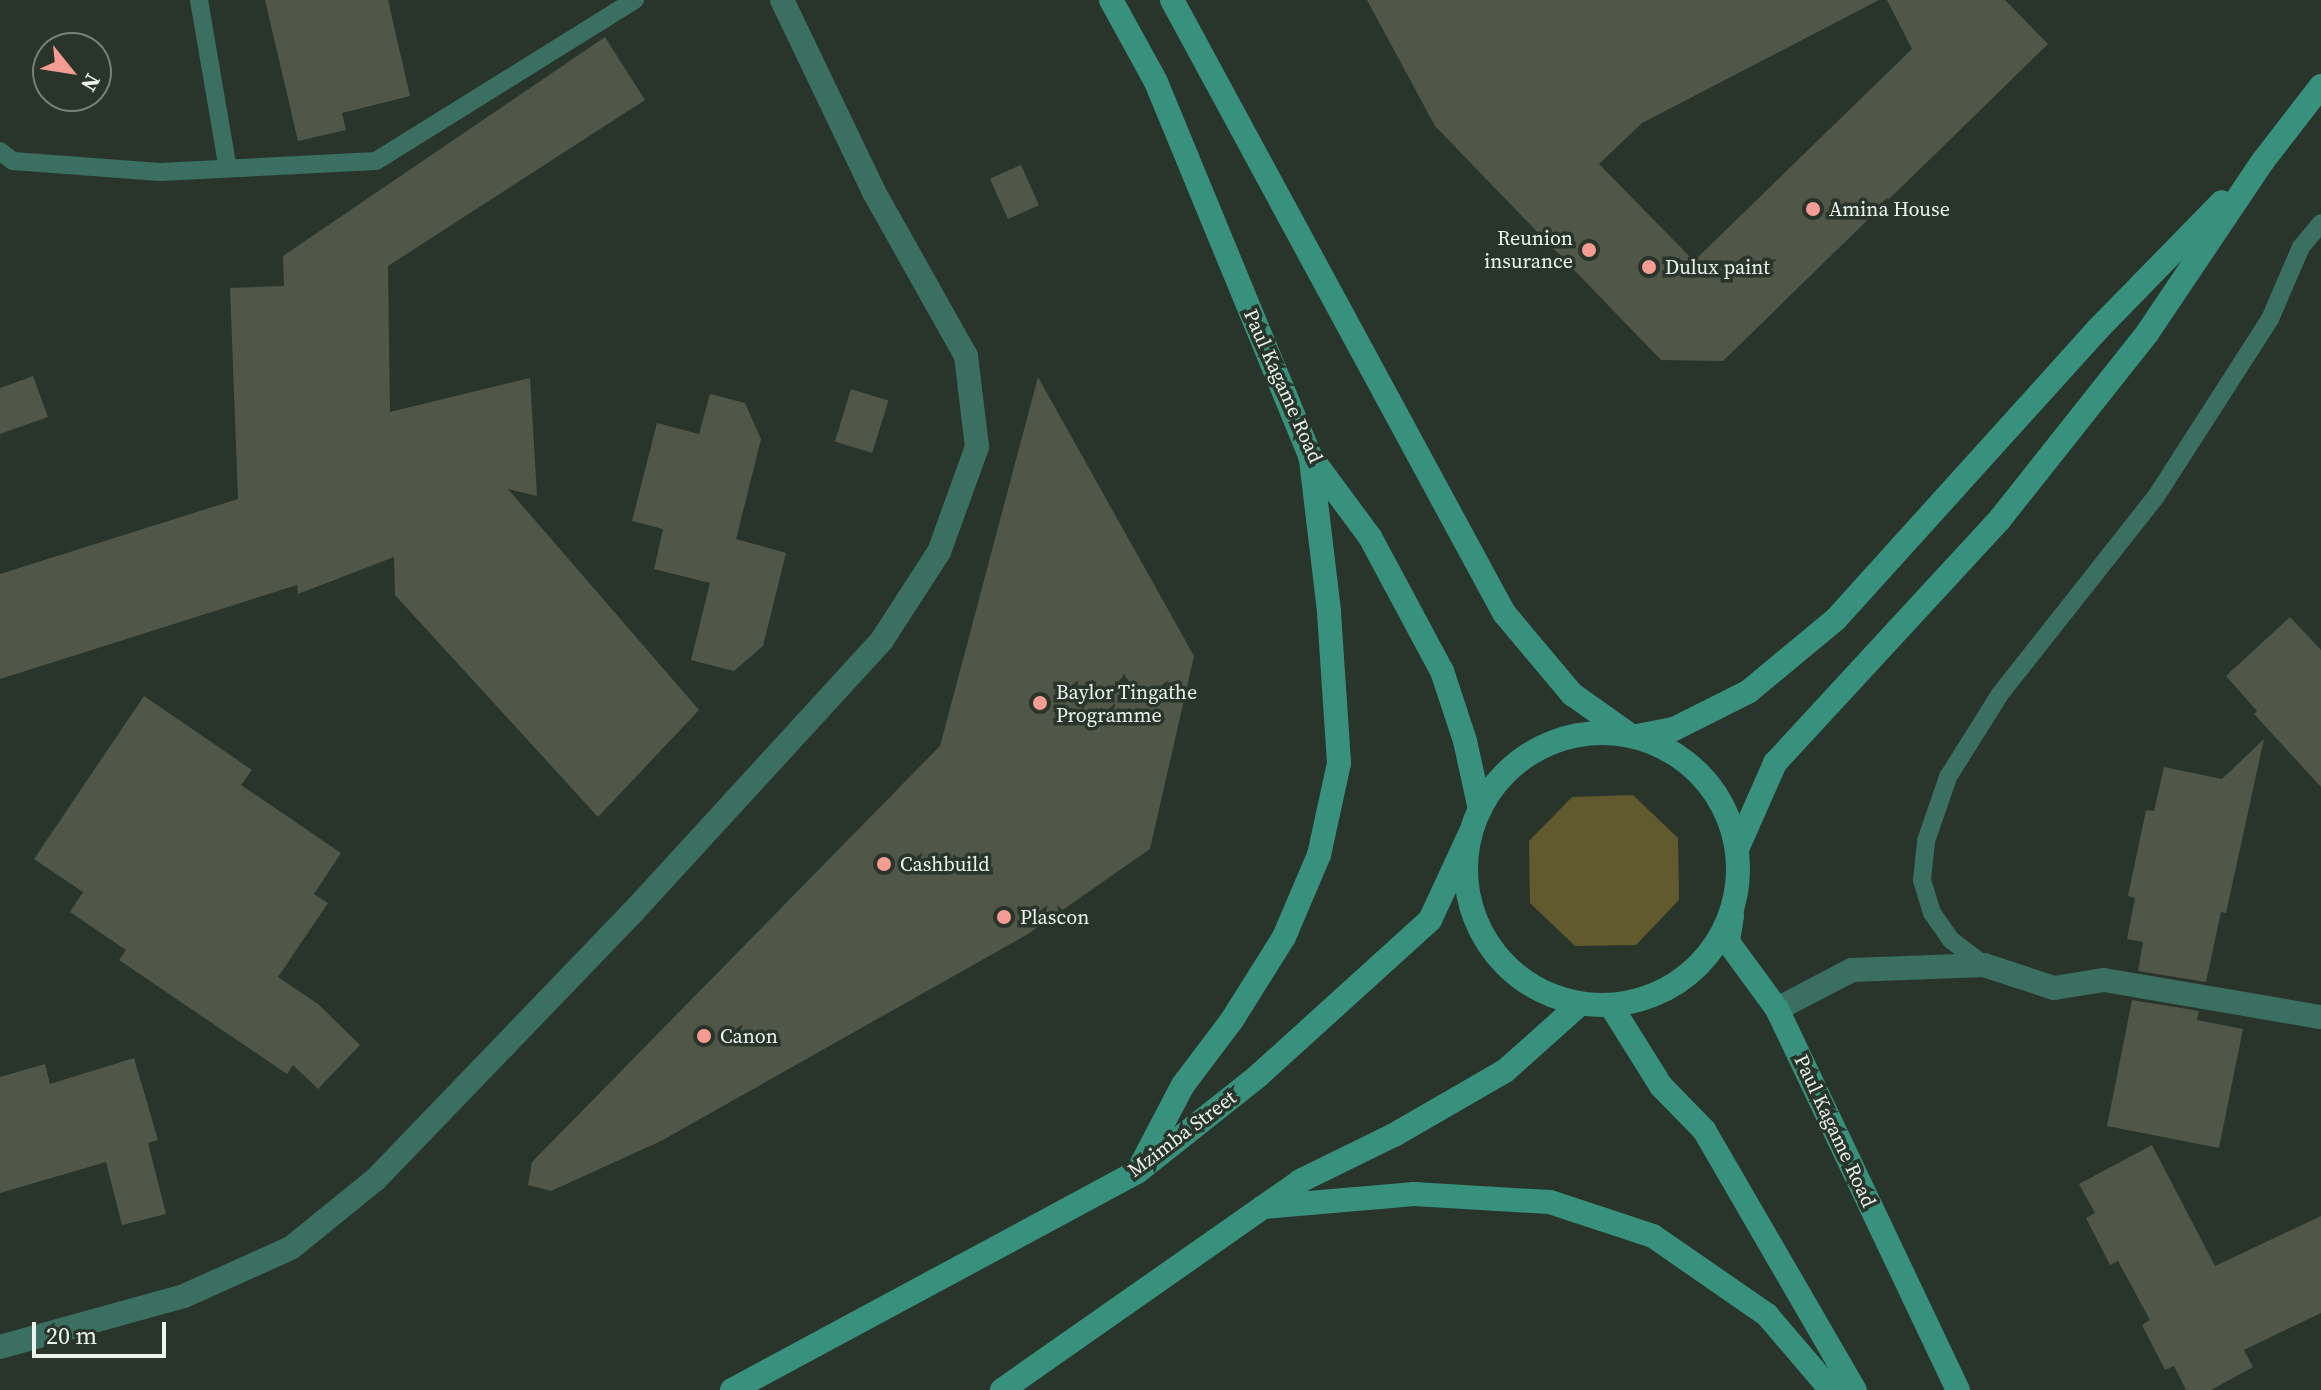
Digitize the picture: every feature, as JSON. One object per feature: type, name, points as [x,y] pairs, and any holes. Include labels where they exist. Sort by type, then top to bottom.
[{"type":"main road","name":"Paul Kagame Road","points":[[1111,0],[1156,82],[1310,456],[1370,537],[1442,671],[1465,741],[1480,809]]},
{"type":"main road","points":[[1172,0],[1504,613],[1572,694],[1632,734],[1673,751],[1704,776],[1720,798],[1738,847],[1739,875],[1728,923],[1700,964],[1660,993],[1611,1006],[1580,1004],[1543,993],[1512,973],[1487,943],[1471,909],[1465,872],[1470,834],[1493,787],[1520,760],[1553,741],[1589,732],[1632,734],[1674,729],[1748,692],[1836,619],[2098,329],[2263,161]]},
{"type":"main road","points":[[1738,847],[1775,763],[2000,519],[2148,332],[2263,161],[2321,86]]},
{"type":"main road","points":[[1137,1172],[1183,1085],[1232,1020],[1284,937],[1319,855],[1339,763],[1329,611],[1310,456]]},
{"type":"main road","name":"Mzimba Street","points":[[732,1390],[1137,1172],[1258,1076],[1430,920],[1470,834]]},
{"type":"main road","name":"Paul Kagame Road","points":[[1739,875],[1728,942],[1777,1009],[1958,1390]]},
{"type":"main road","points":[[1002,1390],[1300,1181],[1394,1135],[1505,1071],[1580,1004]]},
{"type":"main road","points":[[1611,1006],[1661,1086],[1704,1130],[1855,1390]]},
{"type":"main road","points":[[1262,1208],[1414,1194],[1550,1202],[1653,1236],[1767,1315],[1831,1390]]},
{"type":"street","points":[[0,1347],[184,1296],[291,1248],[376,1179],[633,912],[882,640],[939,552],[977,447],[966,356],[874,192],[782,0]]},
{"type":"street","points":[[1777,1009],[1852,970],[1984,965],[2054,988],[2104,980],[2321,1017]]},
{"type":"lane","points":[[199,0],[228,169]]},
{"type":"lane","points":[[0,151],[13,161],[160,172],[376,161],[635,0]]},
{"type":"lane","points":[[1984,965],[1951,940],[1932,913],[1922,880],[1926,841],[1948,777],[2000,694],[2101,570],[2165,483],[2270,319],[2301,247],[2321,223]]},
{"type":"shaded area","points":[[1633,795],[1678,838],[1679,900],[1636,945],[1575,946],[1530,903],[1529,841],[1572,797]]},
{"type":"building","points":[[265,0],[388,0],[410,96],[342,113],[346,130],[298,141]]},
{"type":"building","points":[[1367,0],[1879,0],[1642,123],[1599,164],[1694,261],[1912,49],[1887,0],[2005,0],[2048,44],[1723,361],[1661,360],[1435,126]]},
{"type":"building","points":[[605,37],[645,100],[388,266],[390,412],[530,378],[537,496],[508,489],[699,710],[598,817],[395,595],[394,557],[298,594],[297,585],[0,679],[0,574],[238,499],[230,288],[284,286],[283,256]]},
{"type":"building","points":[[1021,165],[1039,205],[1008,219],[990,179]]},
{"type":"building","points":[[33,376],[48,417],[0,434],[0,388]]},
{"type":"building","points":[[1038,377],[1194,656],[1150,849],[1028,934],[661,1141],[551,1191],[528,1185],[532,1162],[940,746]]},
{"type":"building","points":[[851,389],[888,400],[872,453],[835,442]]},
{"type":"building","points":[[710,394],[745,403],[761,439],[736,539],[786,553],[763,646],[734,671],[691,660],[710,583],[654,569],[663,529],[632,521],[657,423],[699,434]]},
{"type":"building","points":[[2290,617],[2321,650],[2321,787],[2254,714],[2257,711],[2226,676]]},
{"type":"building","points":[[144,696],[252,770],[241,785],[341,853],[314,894],[328,903],[278,977],[318,1004],[360,1045],[318,1089],[293,1065],[287,1074],[119,960],[126,950],[70,912],[83,892],[34,859]]},
{"type":"building","points":[[2264,739],[2226,913],[2221,912],[2206,982],[2138,971],[2143,942],[2127,939],[2135,898],[2128,896],[2146,810],[2154,811],[2164,767],[2222,779]]},
{"type":"building","points":[[2132,1000],[2199,1011],[2197,1020],[2243,1029],[2219,1148],[2107,1126]]},
{"type":"building","points":[[134,1058],[158,1140],[148,1143],[166,1214],[122,1225],[106,1162],[0,1193],[0,1077],[45,1064],[50,1084]]},
{"type":"building","points":[[2152,1145],[2215,1266],[2321,1216],[2321,1313],[2244,1350],[2253,1367],[2211,1390],[2186,1390],[2174,1366],[2165,1370],[2142,1325],[2150,1320],[2118,1261],[2110,1265],[2086,1218],[2095,1213],[2079,1184]]},
{"type":"place","name":"Amina House","points":[[1813,209]]},
{"type":"place","name":"Reunion insurance","points":[[1589,250]]},
{"type":"place","name":"Dulux paint","points":[[1649,267]]},
{"type":"place","name":"Baylor Tingathe Programme","points":[[1040,703]]},
{"type":"place","name":"Cashbuild","points":[[884,864]]},
{"type":"place","name":"Plascon","points":[[1004,917]]},
{"type":"place","name":"Canon","points":[[704,1036]]}]
